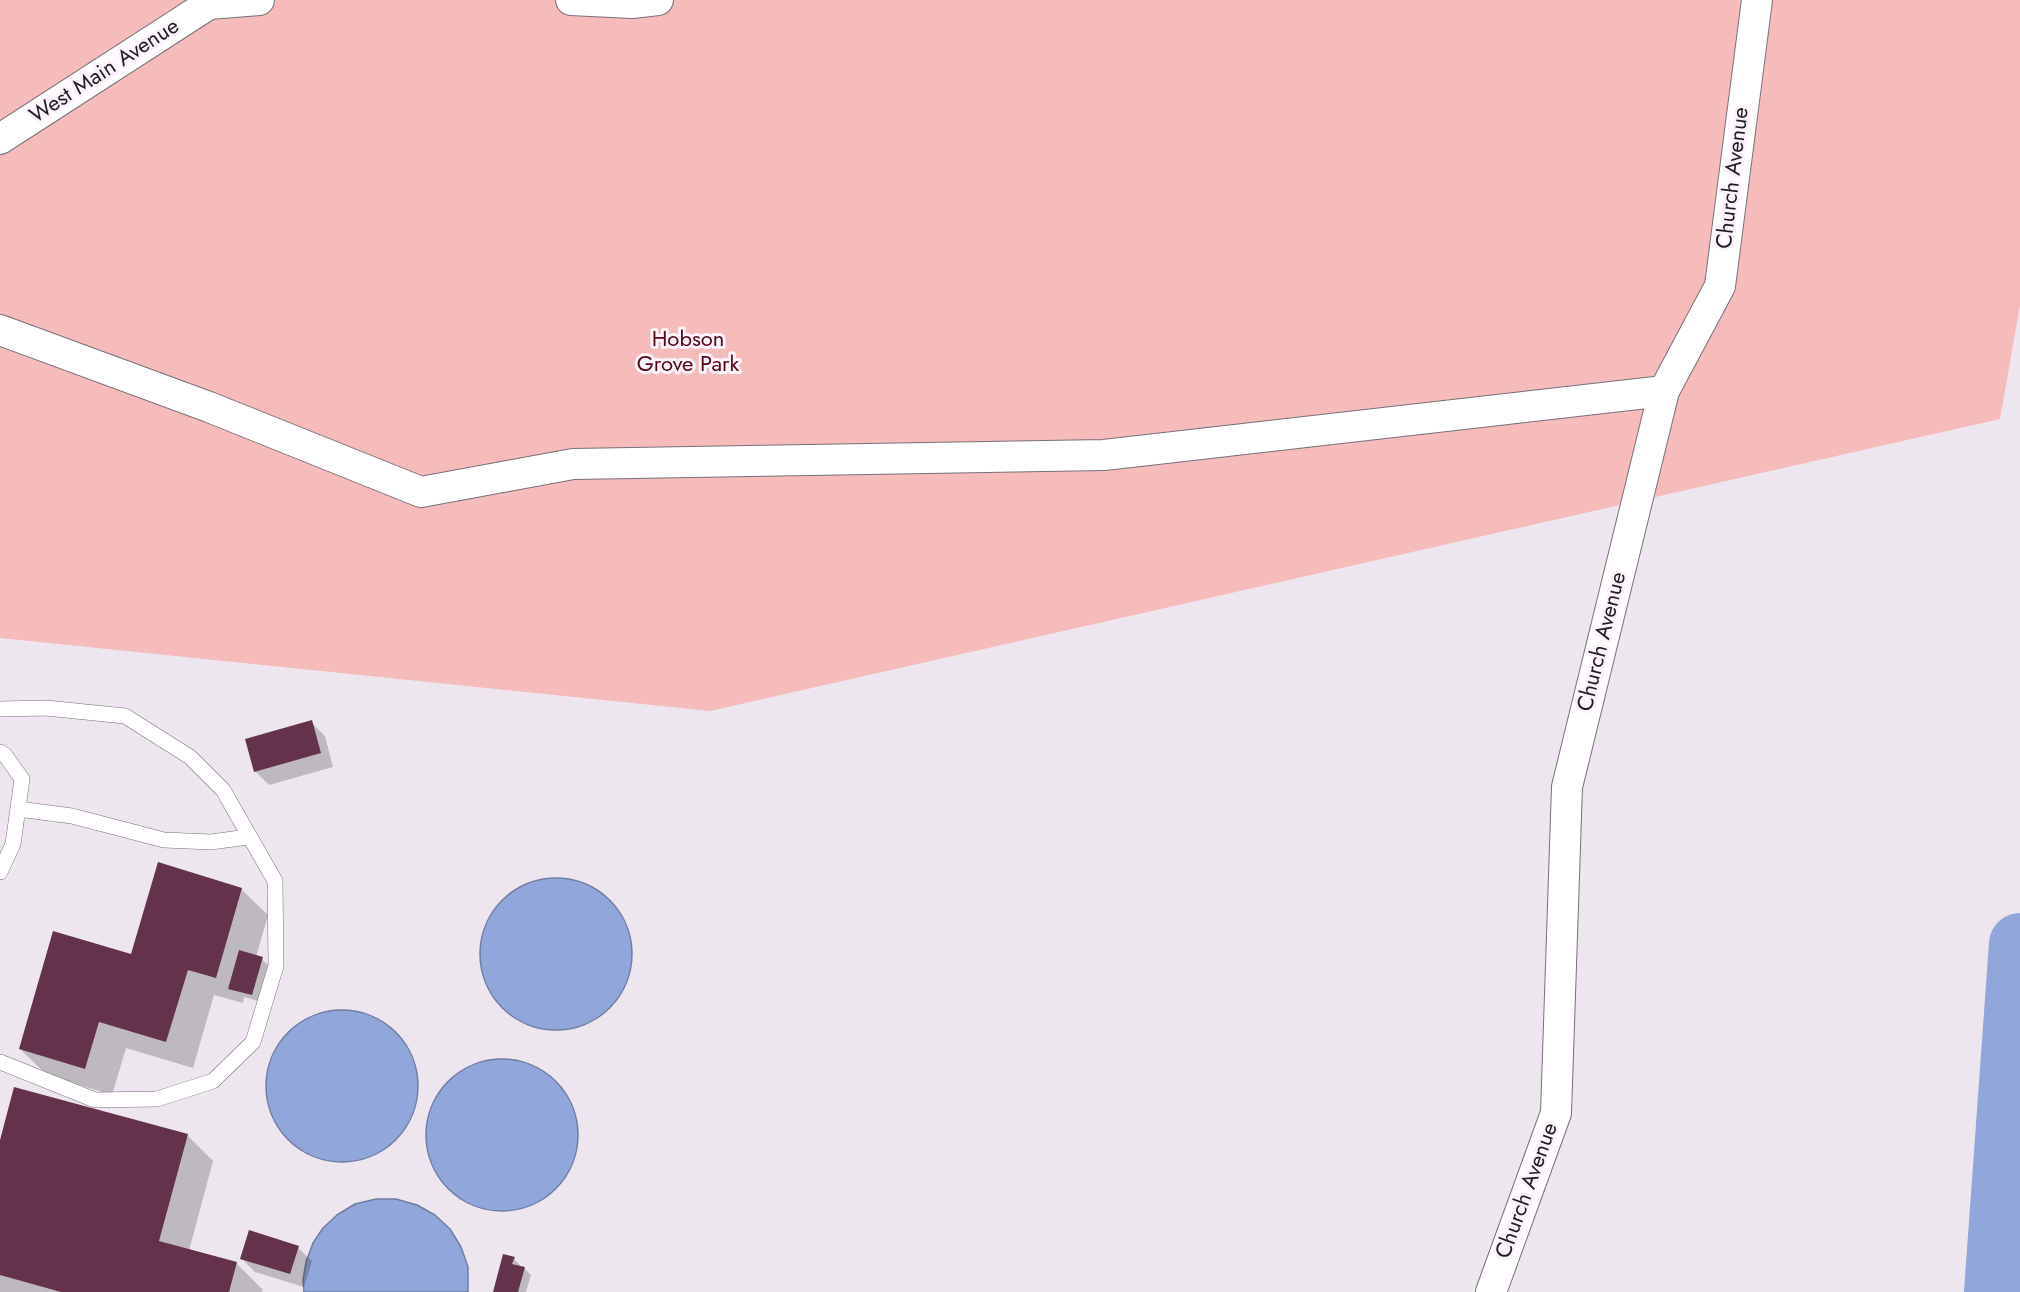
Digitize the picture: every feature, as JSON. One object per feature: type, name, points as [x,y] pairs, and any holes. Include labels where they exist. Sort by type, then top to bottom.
[{"type":"street","name":"West Main Avenue","points":[[0,139],[211,2],[259,0]]},
{"type":"street","points":[[571,0],[632,3],[658,0]]},
{"type":"street","name":"Church Avenue","points":[[1491,1292],[1556,1113],[1568,787],[1664,392],[1720,286],[1757,0]]},
{"type":"street","points":[[0,330],[209,407],[421,492],[573,464],[1104,455],[1664,392]]},
{"type":"lane","points":[[0,710],[46,708],[125,716],[190,757],[223,790],[274,881],[276,966],[253,1042],[213,1081],[157,1099],[95,1100],[0,1062]]},
{"type":"lane","points":[[0,752],[5,755],[22,780],[13,844],[0,872]]},
{"type":"lane","points":[[18,809],[72,816],[164,840],[211,842],[248,837]]},
{"type":"green space","name":"Hobson Grove Park","points":[[0,0],[2020,0],[2020,305],[2000,419],[710,711],[0,638]]},
{"type":"water","points":[[556,878],[585,884],[610,900],[626,925],[632,954],[626,983],[610,1008],[585,1024],[556,1030],[527,1024],[502,1008],[486,983],[480,954],[486,925],[502,900],[527,884]]},
{"type":"water","points":[[342,1010],[371,1015],[396,1032],[413,1057],[418,1086],[413,1115],[396,1140],[371,1157],[342,1162],[313,1157],[288,1140],[271,1115],[266,1086],[271,1057],[288,1032],[313,1015]]},
{"type":"water","points":[[502,1059],[531,1065],[556,1081],[572,1106],[578,1135],[572,1164],[556,1189],[531,1205],[502,1211],[473,1205],[448,1189],[432,1164],[426,1135],[432,1106],[448,1081],[473,1065]]},
{"type":"water","points":[[376,1199],[396,1199],[417,1205],[435,1215],[450,1229],[461,1247],[468,1267],[468,1292],[304,1292],[306,1262],[313,1243],[323,1228],[337,1215],[355,1204]]},
{"type":"building","points":[[312,720],[321,753],[254,772],[245,739]]},
{"type":"building","points":[[158,862],[242,888],[216,978],[188,970],[166,1042],[99,1022],[85,1069],[19,1049],[53,931],[131,954]]},
{"type":"building","points":[[239,950],[263,957],[252,995],[228,989]]},
{"type":"building","points":[[14,1087],[188,1134],[159,1241],[237,1262],[229,1292],[61,1292],[0,1275],[0,1140]]},
{"type":"building","points":[[249,1230],[299,1246],[290,1274],[240,1259]]},
{"type":"building","points":[[503,1254],[515,1257],[512,1264],[525,1267],[518,1292],[493,1292]]},
{"type":"waterway","points":[[1995,1292],[2020,944]]}]
